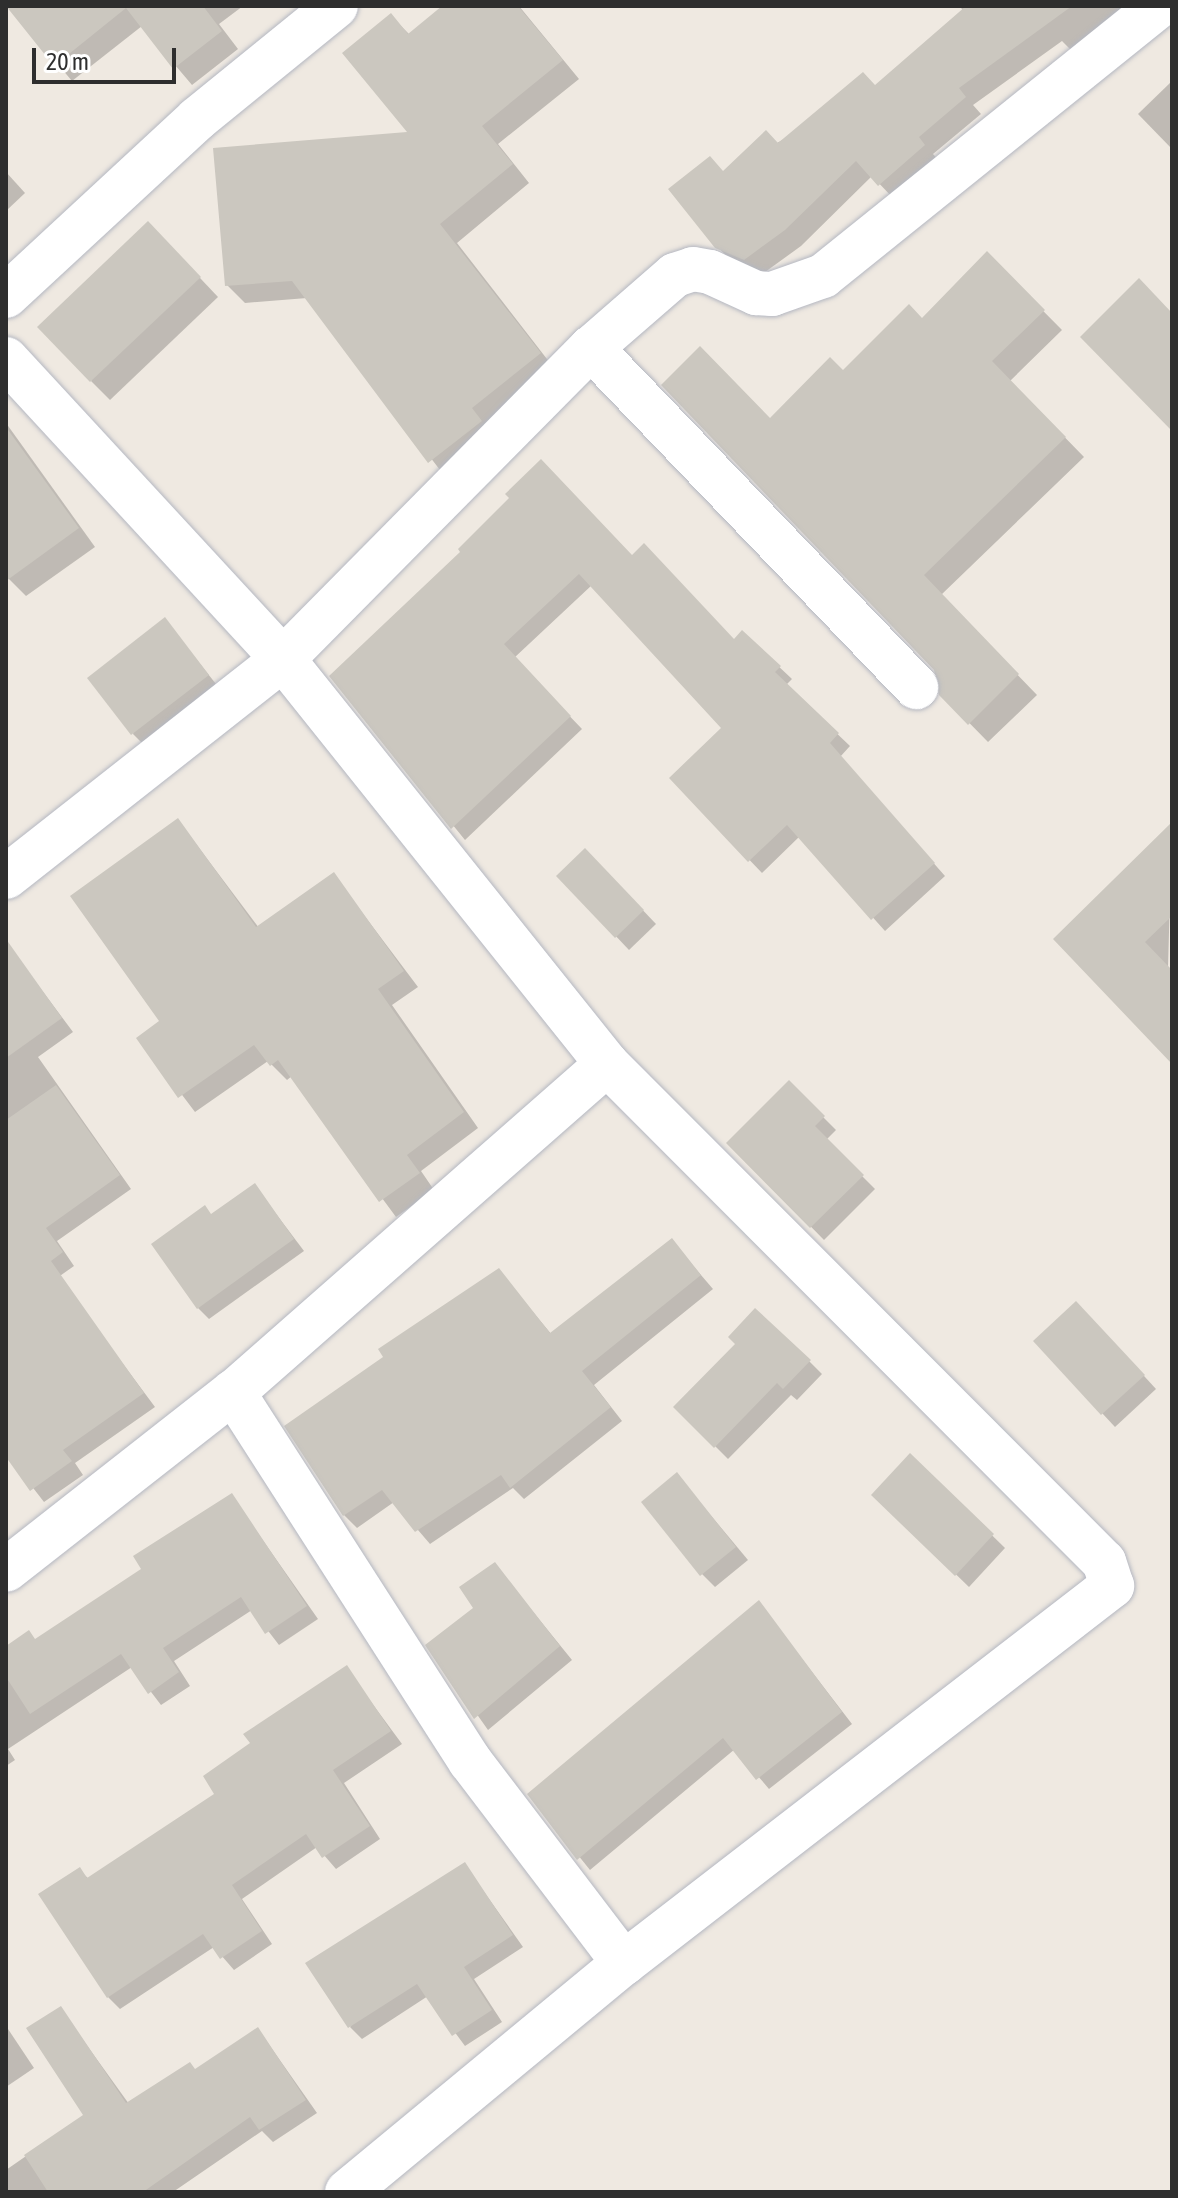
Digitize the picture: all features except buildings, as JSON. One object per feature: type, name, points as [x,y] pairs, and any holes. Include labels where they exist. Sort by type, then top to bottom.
[{"type":"street","points":[[6,296],[197,119],[336,6]]},
{"type":"street","points":[[6,877],[283,659],[591,348],[684,270],[710,272],[756,293],[772,294],[823,276],[1159,6]]},
{"type":"street","points":[[591,348],[916,687]]},
{"type":"street","points":[[6,359],[283,659],[607,1064],[1093,1551],[1114,1578],[1107,1591],[624,1963],[347,2192]]},
{"type":"street","points":[[6,1570],[233,1392],[607,1064]]},
{"type":"street","points":[[233,1392],[470,1761],[624,1963]]}]
